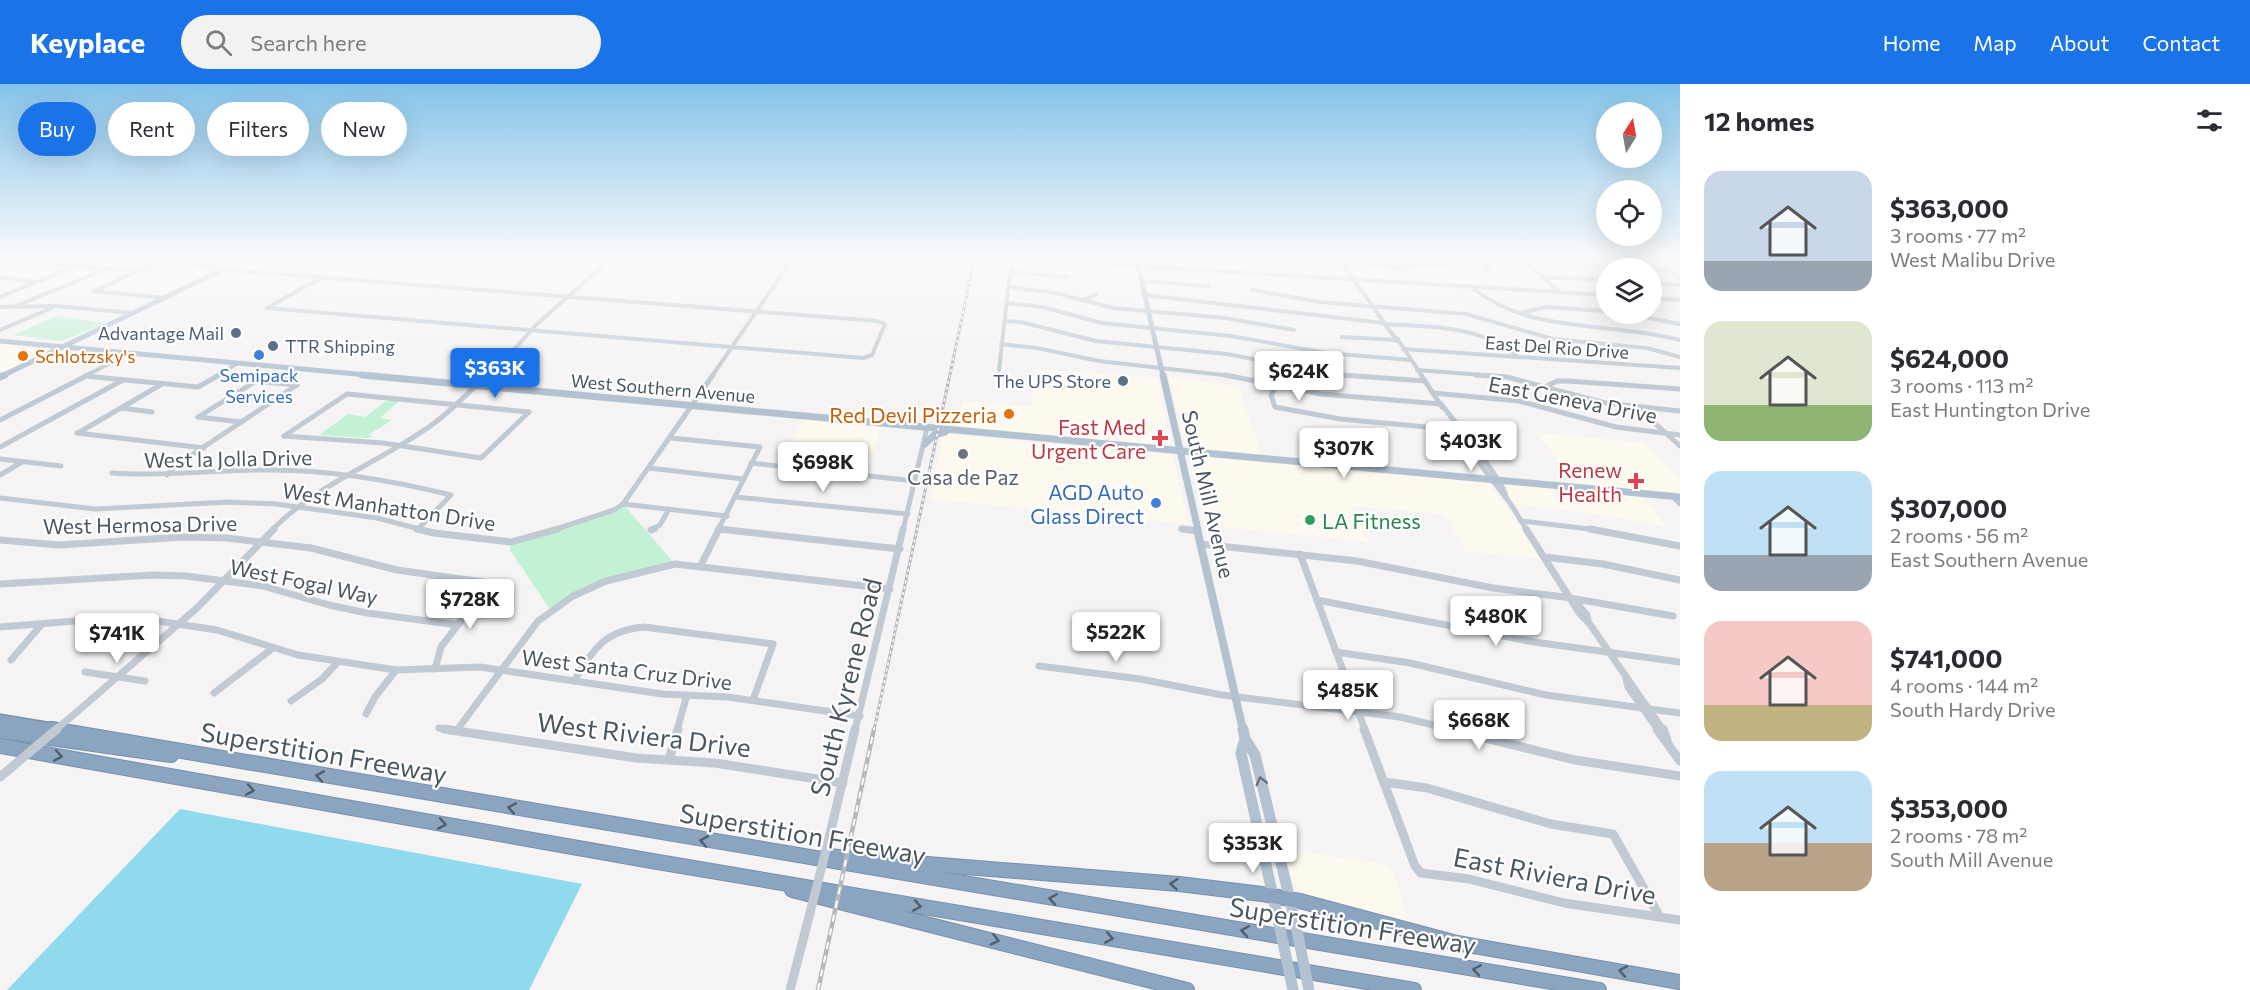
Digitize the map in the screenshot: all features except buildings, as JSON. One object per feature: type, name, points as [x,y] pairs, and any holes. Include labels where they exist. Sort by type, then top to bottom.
[{"type":"highway","name":"Superstition Freeway","points":[[0,719],[230,761],[1599,990]]},
{"type":"highway","points":[[0,731],[134,752],[230,761]]},
{"type":"highway","points":[[0,746],[652,861],[1414,990]]},
{"type":"highway","points":[[762,851],[1167,883],[1273,896],[1457,943],[1680,982]]},
{"type":"highway","points":[[652,861],[842,901],[1187,990]]},
{"type":"main road","points":[[0,377],[162,299]]},
{"type":"main road","name":"South Mill Avenue","points":[[1146,299],[1245,739],[1255,755],[1290,899],[1309,990]]},
{"type":"main road","name":"West Southern Avenue","points":[[0,341],[1180,452],[1676,496]]},
{"type":"main road","points":[[925,444],[934,435],[952,430]]},
{"type":"main road","name":"South Mill Avenue","points":[[1245,739],[1241,753],[1293,990]]},
{"type":"street","points":[[12,308],[33,299]]},
{"type":"street","points":[[283,299],[267,308],[868,358],[872,355],[885,324],[884,321],[599,299]]},
{"type":"street","points":[[0,777],[179,624],[259,542],[298,507],[344,476],[423,430],[510,354],[531,330],[565,299]]},
{"type":"street","points":[[727,516],[623,504],[766,299]]},
{"type":"street","points":[[999,370],[1007,299]]},
{"type":"street","points":[[1078,299],[1113,308],[1225,318],[1294,330]]},
{"type":"street","points":[[1196,299],[1321,317],[1462,330],[1501,343],[1518,357]]},
{"type":"street","points":[[1305,299],[1466,314],[1553,340],[1647,348],[1680,357]]},
{"type":"street","points":[[1368,299],[1506,497],[1580,614],[1589,623],[1626,678],[1628,687],[1646,709],[1680,761]]},
{"type":"street","points":[[1484,299],[1520,314],[1565,324],[1653,333],[1680,340]]},
{"type":"street","points":[[1007,303],[1042,307],[1102,323],[1231,336],[1326,353],[1411,360]]},
{"type":"street","points":[[0,330],[56,306]]},
{"type":"street","points":[[0,307],[56,306],[135,313]]},
{"type":"street","points":[[1520,314],[1546,308],[1596,310]]},
{"type":"street","points":[[1662,318],[1680,324]]},
{"type":"street","points":[[1005,321],[1022,322],[1096,341],[1227,354],[1289,366]]},
{"type":"street","points":[[1653,333],[1655,324]]},
{"type":"street","points":[[1342,337],[1397,340]]},
{"type":"street","points":[[1001,344],[1099,361],[1212,372],[1321,394],[1441,405]]},
{"type":"street","points":[[1455,348],[1460,353]]},
{"type":"street","name":"East Del Rio Drive","points":[[1403,349],[1680,368]]},
{"type":"street","points":[[1052,358],[1057,352]]},
{"type":"street","points":[[0,420],[131,353]]},
{"type":"street","points":[[85,376],[198,387],[238,363]]},
{"type":"street","points":[[275,383],[297,368]]},
{"type":"street","points":[[1417,370],[1507,377],[1605,403],[1680,411]]},
{"type":"street","points":[[1341,375],[1425,381]]},
{"type":"street","points":[[0,447],[124,380]]},
{"type":"street","points":[[167,475],[175,466],[242,422],[297,385],[256,381],[198,417],[242,422]]},
{"type":"street","points":[[1547,386],[1557,381],[1568,381],[1680,389]]},
{"type":"street","points":[[163,384],[77,433],[204,447]]},
{"type":"street","points":[[1277,385],[1271,394],[1271,401],[1275,407],[1340,419],[1459,430]]},
{"type":"street","name":"East Geneva Drive","points":[[1433,393],[1519,401],[1616,427],[1680,435]]},
{"type":"street","points":[[344,395],[453,405],[529,412],[481,459],[344,438],[284,436],[344,395]]},
{"type":"street","points":[[1638,407],[1680,446]]},
{"type":"street","points":[[120,408],[152,412]]},
{"type":"street","points":[[1564,422],[1569,416]]},
{"type":"street","name":"South Kyrene Road","points":[[790,990],[860,716],[927,428]]},
{"type":"street","points":[[671,438],[760,447],[701,565]]},
{"type":"street","points":[[0,459],[61,466]]},
{"type":"street","points":[[0,475],[23,462]]},
{"type":"street","points":[[751,463],[915,481]]},
{"type":"street","points":[[649,468],[742,479]]},
{"type":"street","name":"West la Jolla Drive","points":[[112,473],[141,476],[267,470],[399,482],[451,495],[418,529]]},
{"type":"street","points":[[1676,496],[1680,504]]},
{"type":"street","points":[[735,497],[908,514]]},
{"type":"street","name":"West Manhatton Drive","points":[[1,499],[95,509],[237,502],[298,507],[377,518],[418,529],[501,541],[520,541],[614,510],[623,504]]},
{"type":"street","points":[[651,530],[660,525],[669,509]]},
{"type":"street","points":[[1521,521],[1582,527],[1680,546]]},
{"type":"street","points":[[1182,529],[1198,531]]},
{"type":"street","points":[[719,530],[900,549]]},
{"type":"street","name":"West Hermosa Drive","points":[[1,540],[59,544],[184,537],[259,542],[311,548],[397,570],[490,583],[458,625]]},
{"type":"street","points":[[1201,544],[1369,563],[1475,585],[1673,616]]},
{"type":"street","points":[[1300,555],[1384,782],[1427,788],[1551,824],[1613,834],[1660,917]]},
{"type":"street","points":[[1545,557],[1603,564],[1680,580]]},
{"type":"street","points":[[457,730],[528,632],[544,615],[590,588],[644,569],[675,564],[701,565],[891,588]]},
{"type":"street","name":"West Fogal Way","points":[[0,584],[153,575],[223,581],[264,586],[357,611],[458,625]]},
{"type":"street","points":[[1317,600],[1373,607],[1537,643],[1680,662]]},
{"type":"street","name":"West Santa Cruz Drive","points":[[0,627],[113,618],[179,624],[217,630],[273,648],[338,662],[396,670],[461,666],[662,694],[753,700],[860,716]]},
{"type":"street","points":[[11,660],[42,623]]},
{"type":"street","points":[[435,669],[441,647],[458,625]]},
{"type":"street","points":[[574,681],[597,646],[615,631],[644,627],[773,644],[753,700]]},
{"type":"street","points":[[214,693],[273,648]]},
{"type":"street","points":[[1336,652],[1410,663],[1537,694],[1680,713]]},
{"type":"street","points":[[291,701],[322,679],[338,662]]},
{"type":"street","points":[[1039,666],[1412,720],[1575,760],[1680,776]]},
{"type":"street","points":[[366,714],[375,697],[396,670]]},
{"type":"street","points":[[85,672],[145,681]]},
{"type":"street","points":[[669,760],[687,695]]},
{"type":"street","name":"West Riviera Drive","points":[[439,728],[636,758],[715,763],[843,783]]},
{"type":"street","name":"East Riviera Drive","points":[[1384,782],[1415,866],[1421,873],[1441,873],[1471,878],[1550,900],[1680,920]]},
{"type":"shaded area","points":[[0,344],[47,349],[48,350],[0,373]]},
{"type":"shaded area","points":[[1034,369],[1158,378],[1170,445],[958,428],[963,401],[1032,407]]},
{"type":"shaded area","points":[[1169,378],[1218,383],[1239,388],[1262,455],[1186,447]]},
{"type":"shaded area","points":[[803,420],[882,427],[870,460],[790,452],[787,450]]},
{"type":"shaded area","points":[[1535,432],[1644,443],[1680,478],[1680,493],[1577,483]]},
{"type":"shaded area","points":[[943,434],[1172,455],[1189,524],[930,499]]},
{"type":"shaded area","points":[[1192,456],[1486,482],[1491,485],[1540,555],[1540,559],[1465,551],[1445,515],[1433,513],[1351,506],[1368,542],[1204,525],[1189,458]]},
{"type":"shaded area","points":[[1505,484],[1642,496],[1668,528],[1611,516],[1514,504],[1503,486]]},
{"type":"shaded area","points":[[1282,848],[1387,865],[1393,870],[1410,926],[1309,896],[1294,885]]},
{"type":"green space","points":[[56,316],[105,323],[62,341],[13,335]]},
{"type":"green space","points":[[386,401],[399,401],[380,418],[392,420],[368,435],[372,437],[319,435],[348,414],[365,417]]},
{"type":"green space","points":[[623,504],[675,564],[613,579],[551,611],[510,550],[511,542],[614,510]]},
{"type":"water","points":[[180,809],[582,884],[529,990],[7,990]]},
{"type":"railway","points":[[874,730],[966,299]]},
{"type":"railway","points":[[818,990],[874,729]]},
{"type":"place","name":"Advantage Mail","points":[[236,333]]},
{"type":"place","name":"TTR Shipping","points":[[273,346]]},
{"type":"place","name":"Semipack Services","points":[[259,355]]},
{"type":"place","name":"Schlotzsky's","points":[[23,356]]},
{"type":"place","name":"The UPS Store","points":[[1123,381]]},
{"type":"place","name":"Red Devil Pizzeria","points":[[1009,414]]},
{"type":"place","name":"Fast Med Urgent Care","points":[[1160,438]]},
{"type":"place","name":"Casa de Paz","points":[[963,454]]},
{"type":"place","name":"Renew Health","points":[[1636,481]]},
{"type":"place","name":"AGD Auto Glass Direct","points":[[1156,503]]},
{"type":"place","name":"LA Fitness","points":[[1310,520]]}]
